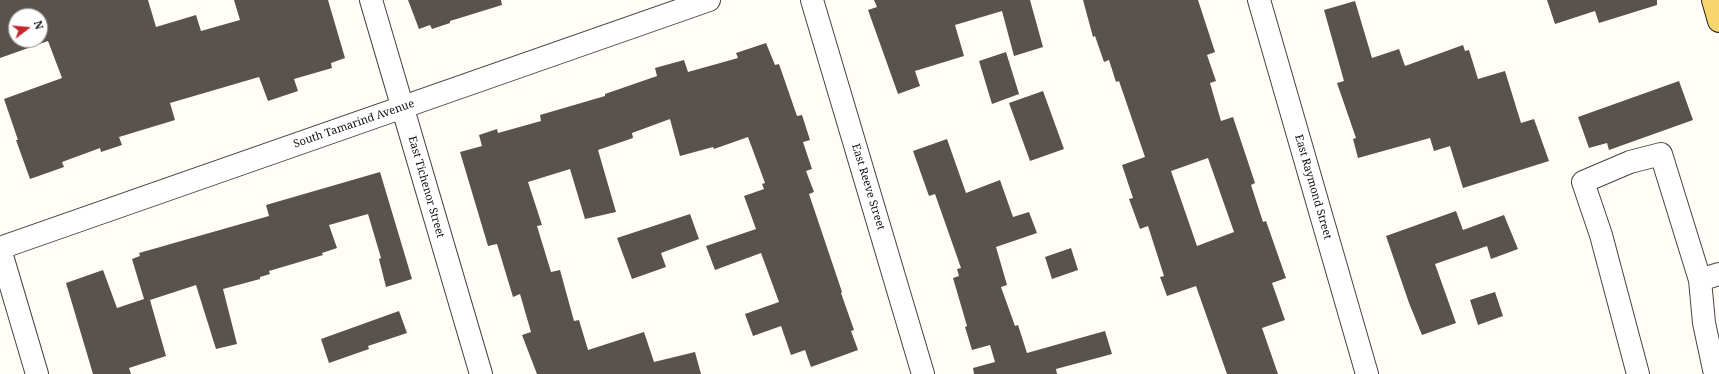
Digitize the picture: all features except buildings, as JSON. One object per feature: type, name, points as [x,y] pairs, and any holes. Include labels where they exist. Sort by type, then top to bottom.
[{"type":"main road","points":[[1713,0],[1719,21]]},
{"type":"street","name":"East Tichenor Street","points":[[371,0],[481,374]]},
{"type":"street","name":"South Tamarind Avenue","points":[[0,249],[709,0]]},
{"type":"street","name":"East Reeve Street","points":[[812,0],[924,374]]},
{"type":"street","name":"East Raymond Street","points":[[1259,0],[1367,374]]},
{"type":"street","points":[[1638,374],[1601,235],[1583,182],[1630,162],[1661,154],[1710,277],[1704,323],[1715,374]]},
{"type":"street","points":[[0,249],[36,374]]}]
